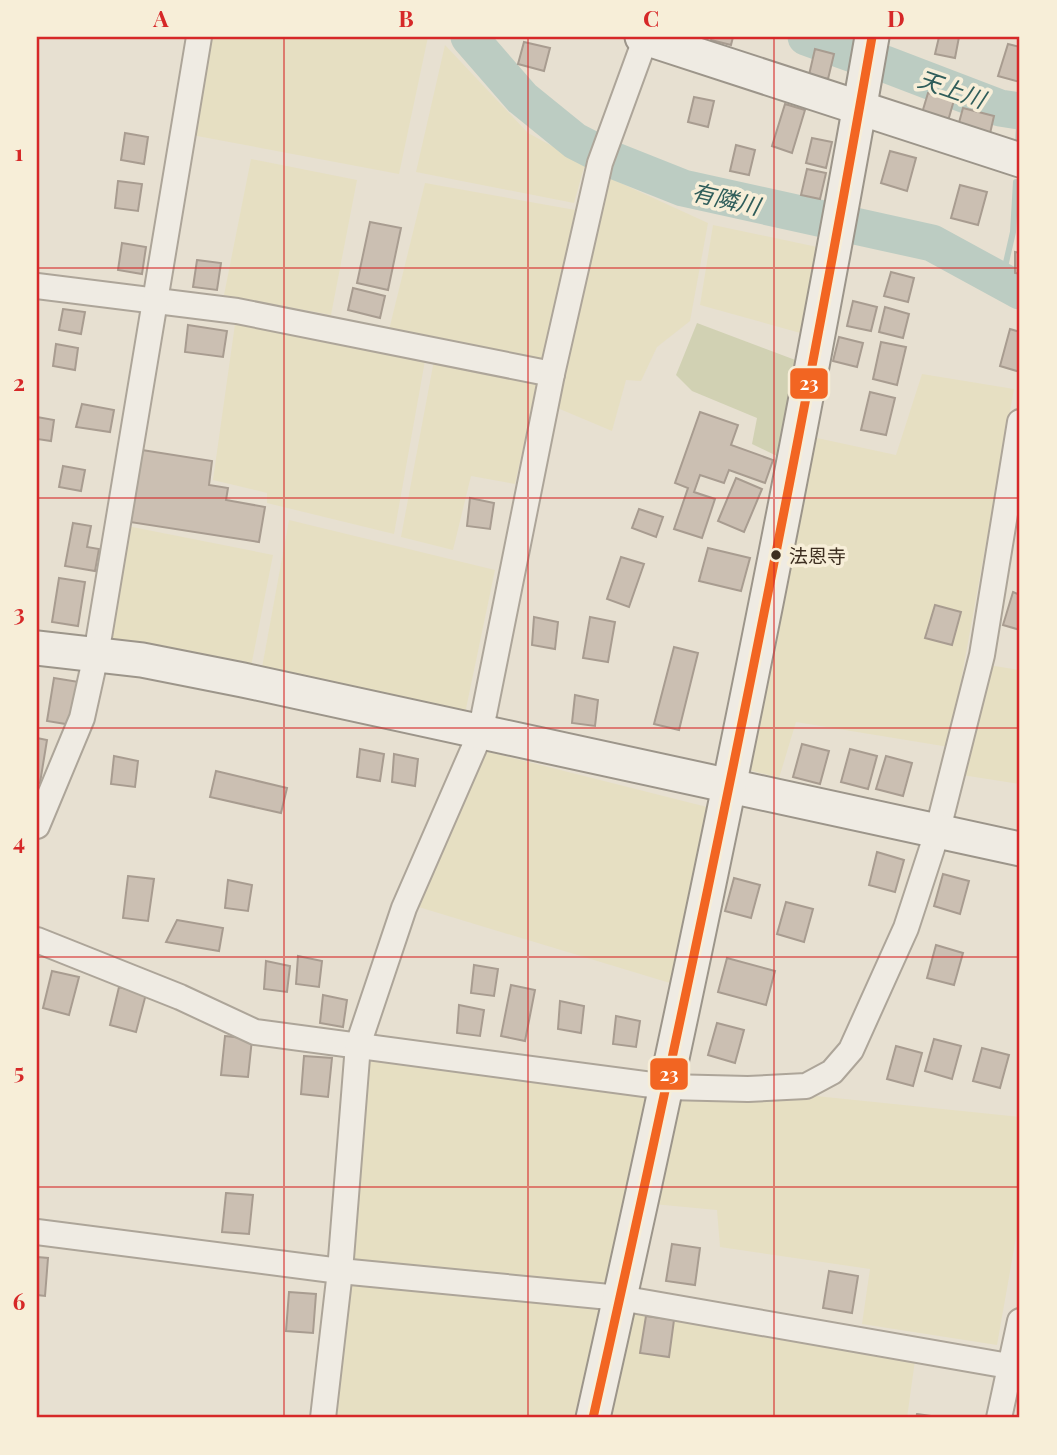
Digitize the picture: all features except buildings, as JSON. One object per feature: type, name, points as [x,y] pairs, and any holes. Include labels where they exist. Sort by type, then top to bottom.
[{"type":"street","points":[[37,826],[82,718],[96,654],[198,37]]},
{"type":"street","points":[[323,1418],[340,1271],[358,1045],[404,908],[480,734],[552,374],[603,155],[644,37],[1020,160]]},
{"type":"street","points":[[593,1418],[667,1087],[729,788],[839,224],[872,37]]},
{"type":"street","points":[[37,286],[237,311],[552,374]]},
{"type":"street","points":[[37,940],[180,997],[255,1032],[667,1087],[748,1089],[806,1086],[832,1072],[851,1050],[906,928],[937,833],[982,655],[1020,422]]},
{"type":"street","points":[[37,648],[96,654],[243,680],[480,734],[1020,849]]},
{"type":"street","points":[[37,1232],[340,1271],[620,1298],[1016,1367]]},
{"type":"street","points":[[999,1418],[1016,1367],[1020,1321]]},
{"type":"shaded area","points":[[204,37],[428,37],[399,174],[181,133]]},
{"type":"shaded area","points":[[445,45],[528,133],[585,164],[574,203],[416,172]]},
{"type":"shaded area","points":[[251,159],[357,180],[331,315],[224,295]]},
{"type":"shaded area","points":[[603,175],[708,223],[690,321],[657,347],[641,381],[626,380],[612,431],[555,407]]},
{"type":"shaded area","points":[[425,183],[575,210],[544,362],[388,334]]},
{"type":"shaded area","points":[[713,225],[822,248],[804,334],[700,305]]},
{"type":"shaded area","points":[[236,317],[426,355],[394,534],[267,503],[267,493],[213,480]]},
{"type":"shaded area","points":[[435,355],[539,377],[515,484],[471,476],[453,550],[401,537]]},
{"type":"shaded area","points":[[922,374],[1014,389],[949,747],[796,722],[779,778],[735,766],[803,435],[896,455]]},
{"type":"shaded area","points":[[289,520],[495,570],[463,723],[259,684]]},
{"type":"shaded area","points":[[117,524],[273,555],[248,682],[96,655]]},
{"type":"shaded area","points":[[988,665],[1020,670],[1020,784],[962,775]]},
{"type":"shaded area","points":[[481,750],[711,808],[670,983],[412,905]]},
{"type":"shaded area","points":[[370,1058],[649,1090],[578,1418],[331,1418]]},
{"type":"shaded area","points":[[677,1093],[806,1095],[1020,1117],[1020,1215],[997,1345],[862,1324],[870,1269],[720,1247],[717,1210],[653,1204]]},
{"type":"shaded area","points":[[634,1301],[917,1346],[907,1418],[608,1418]]},
{"type":"green space","points":[[697,323],[798,361],[781,458],[752,444],[757,418],[692,391],[676,375]]},
{"type":"waterway","name":"有隣川","points":[[469,37],[522,98],[575,141],[610,159],[683,188],[932,243],[1020,291]]},
{"type":"waterway","name":"天上川","points":[[806,37],[856,55]]},
{"type":"waterway","name":"天上川","points":[[885,64],[1000,108],[1019,111]]},
{"type":"waterway","points":[[1018,143],[1020,111]]},
{"type":"waterway","points":[[1002,280],[1013,232],[1016,182]]},
{"type":"transit line","name":"23","points":[[593,1418],[741,729],[809,384],[872,37]]},
{"type":"place","name":"法恩寺","points":[[776,555]]}]
